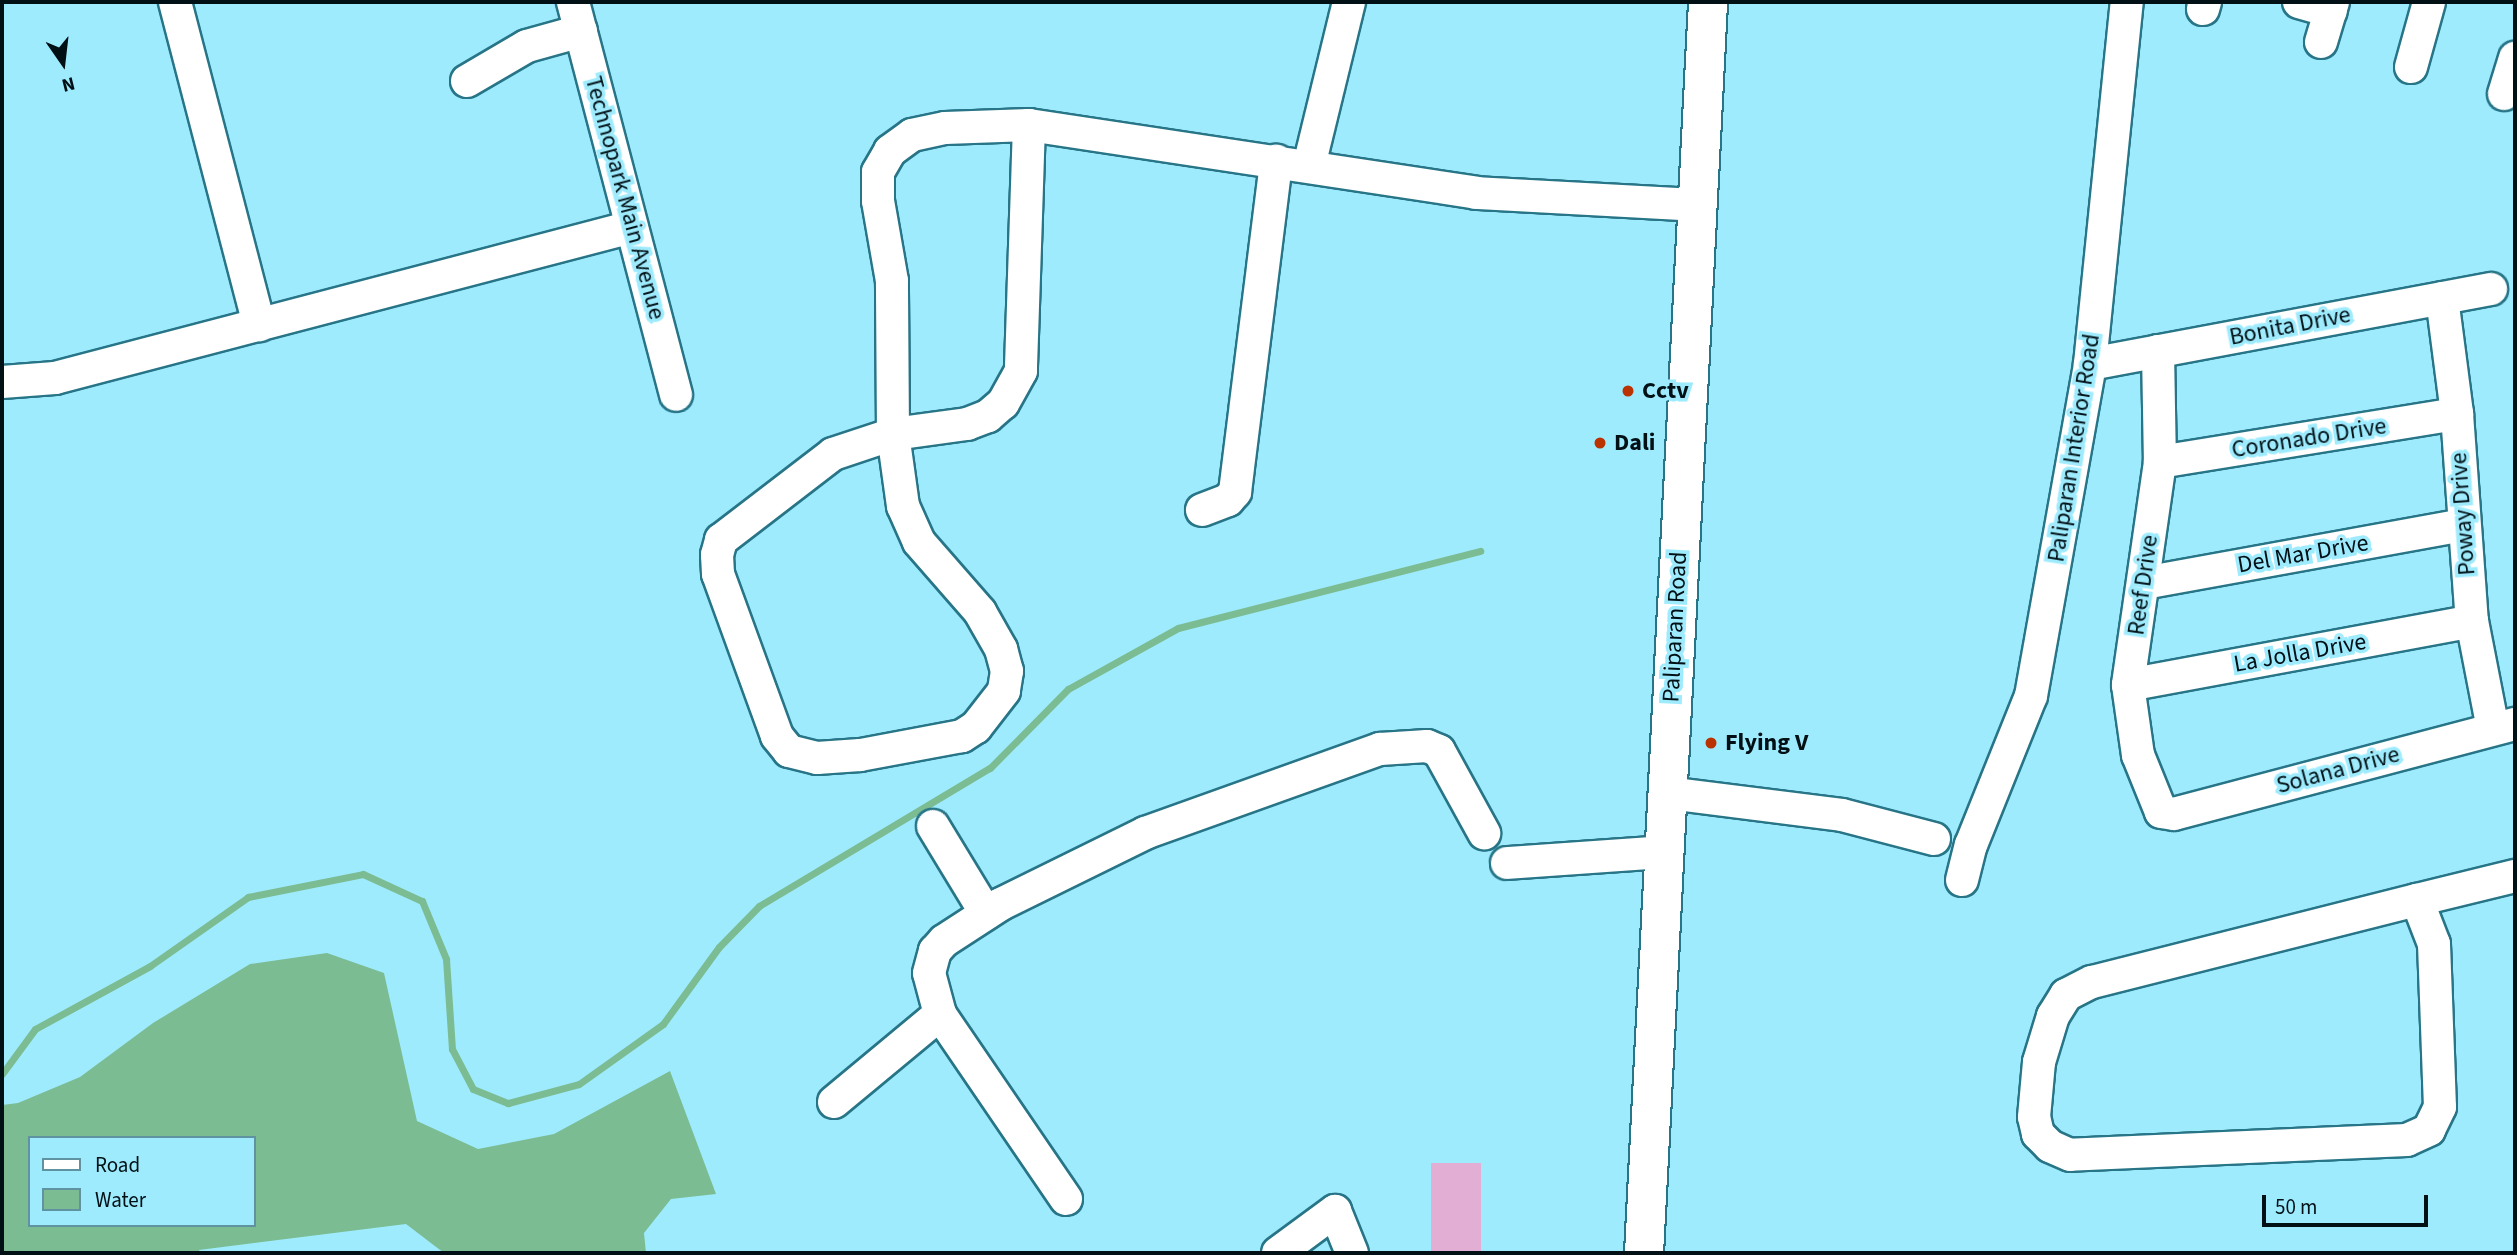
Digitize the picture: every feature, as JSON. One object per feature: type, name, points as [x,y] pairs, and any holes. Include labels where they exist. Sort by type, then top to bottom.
[{"type":"main road","name":"Paliparan Road","points":[[1644,1253],[1708,2]]},
{"type":"street","points":[[175,2],[259,325]]},
{"type":"street","points":[[1308,166],[1349,2]]},
{"type":"street","name":"Paliparan Interior Road","points":[[1962,880],[1971,845],[2031,696],[2090,364],[2127,2]]},
{"type":"street","points":[[2299,2],[2332,6],[2322,42]]},
{"type":"street","points":[[2411,67],[2429,2]]},
{"type":"street","points":[[467,81],[577,16]]},
{"type":"street","name":"Technopark Main Avenue","points":[[577,16],[676,395]]},
{"type":"street","points":[[2504,94],[2515,58]]},
{"type":"street","points":[[1029,125],[1021,371],[1003,403],[988,416],[967,424],[893,434],[833,454],[721,540],[718,574],[777,736],[789,751],[817,758],[860,755],[962,736],[976,727],[1004,691],[1007,671],[1001,649],[980,612],[919,542],[903,506],[893,434],[892,281],[878,201],[878,172],[890,151],[912,135],[945,128],[1029,125],[1476,193],[1698,205]]},
{"type":"street","points":[[1202,510],[1228,500],[1235,492],[1276,161]]},
{"type":"street","points":[[2,382],[55,378],[632,227]]},
{"type":"street","name":"Bonita Drive","points":[[2090,364],[2491,289]]},
{"type":"street","name":"Poway Drive","points":[[2442,298],[2457,414],[2462,525],[2472,621],[2504,727]]},
{"type":"street","name":"Reef Drive","points":[[2158,351],[2160,462],[2128,685],[2138,755],[2161,812]]},
{"type":"street","name":"Coronado Drive","points":[[2160,462],[2457,414]]},
{"type":"street","name":"Del Mar Drive","points":[[2144,583],[2462,525]]},
{"type":"street","name":"La Jolla Drive","points":[[2128,685],[2472,621]]},
{"type":"street","name":"Solana Drive","points":[[2161,812],[2174,814],[2504,727]]},
{"type":"street","points":[[1066,1199],[940,1014],[929,985],[935,951],[986,913],[1145,833],[1389,748],[1427,746],[1439,751],[1483,832]]},
{"type":"street","points":[[1668,793],[1842,815],[1934,839]]},
{"type":"street","points":[[933,826],[986,913]]},
{"type":"street","points":[[1507,863],[1665,852]]},
{"type":"street","points":[[2417,900],[2434,944],[2440,1107],[2429,1130],[2407,1140],[2070,1155],[2050,1146],[2038,1134],[2034,1117],[2039,1062],[2053,1016],[2066,996],[2092,982],[2417,900],[2515,876]]},
{"type":"street","points":[[834,1102],[940,1014]]},
{"type":"street","points":[[1278,1253],[1335,1211],[1352,1253]]},
{"type":"shaded area","points":[[1431,1163],[1481,1163],[1481,1253],[1431,1253]]},
{"type":"water","points":[[327,953],[384,973],[417,1121],[478,1149],[554,1134],[670,1071],[716,1194],[671,1199],[644,1233],[646,1253],[444,1253],[406,1224],[199,1250],[201,1253],[2,1253],[2,1105],[18,1103],[80,1077],[153,1023],[250,964]]},
{"type":"waterway","points":[[2,1074],[35,1029],[150,966],[248,897],[363,874],[422,901],[446,959],[452,1049],[473,1089],[508,1103],[579,1084],[663,1024],[719,947],[759,906],[990,768],[1068,689],[1178,628],[1480,551]]},
{"type":"place","name":"Cctv","points":[[1628,391]]},
{"type":"place","name":"Dali","points":[[1600,443]]},
{"type":"place","name":"Flying V","points":[[1711,743]]}]
